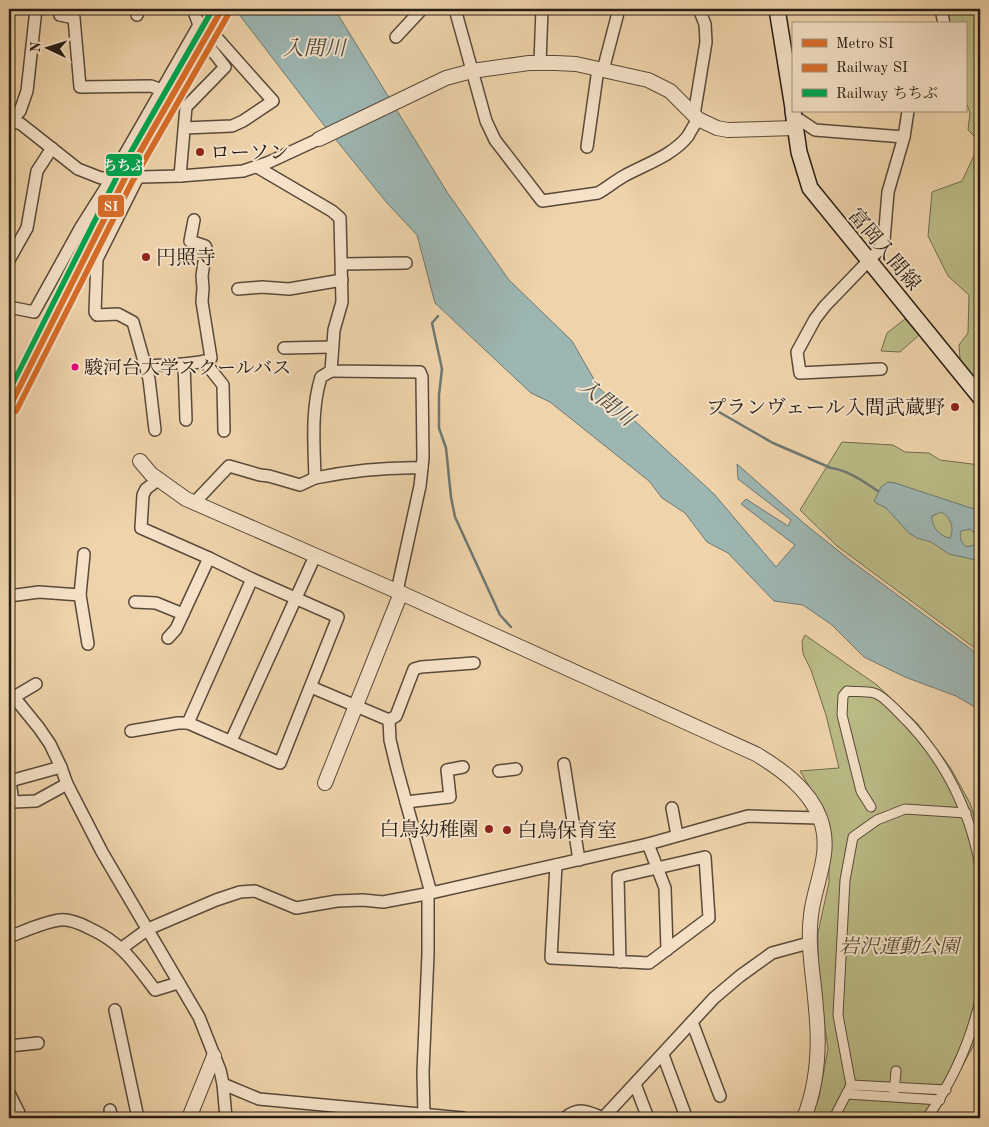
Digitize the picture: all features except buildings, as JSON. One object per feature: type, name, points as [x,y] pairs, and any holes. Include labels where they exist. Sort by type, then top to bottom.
[{"type":"main road","name":"富岡入間線","points":[[777,9],[792,103]]},
{"type":"main road","name":"富岡入間線","points":[[794,116],[799,152],[810,188],[980,397]]},
{"type":"street","points":[[10,122],[20,111],[26,91],[36,9]]},
{"type":"street","points":[[60,9],[60,15],[74,18],[80,87],[151,86],[162,90]]},
{"type":"street","points":[[9,307],[34,312],[81,227],[111,179],[199,25],[193,9]]},
{"type":"street","points":[[396,37],[422,9]]},
{"type":"street","points":[[455,9],[486,121],[495,140],[542,201],[598,193],[620,178],[655,162],[670,152],[686,137],[696,117],[706,42],[705,24],[699,9]]},
{"type":"street","points":[[540,63],[542,9]]},
{"type":"street","points":[[587,147],[601,69],[619,9]]},
{"type":"street","points":[[941,9],[944,22]]},
{"type":"street","points":[[180,176],[186,107],[225,67],[196,30]]},
{"type":"street","points":[[184,128],[232,126],[243,122],[273,101],[216,37],[208,45]]},
{"type":"street","points":[[10,122],[21,124],[78,169],[101,178],[224,173],[256,167],[446,78],[472,71],[540,63],[576,64],[648,80],[670,91],[696,117],[716,128],[728,130],[794,116],[815,130],[904,137]]},
{"type":"street","points":[[881,369],[800,373],[797,352],[825,306],[878,252],[884,240],[888,192],[904,137],[908,112]]},
{"type":"street","points":[[9,260],[27,228],[38,171],[52,148]]},
{"type":"street","points":[[256,167],[332,211],[340,218],[342,302],[334,330],[331,371]]},
{"type":"street","points":[[138,177],[97,259],[95,312],[97,314],[118,314],[131,320],[146,366],[155,430]]},
{"type":"street","points":[[146,366],[184,364],[211,358],[202,302],[202,276],[206,248],[190,241],[194,220]]},
{"type":"street","points":[[342,264],[406,263]]},
{"type":"street","points":[[238,288],[290,289],[342,280]]},
{"type":"street","points":[[284,348],[332,347]]},
{"type":"street","points":[[204,361],[223,385],[224,431]]},
{"type":"street","points":[[184,364],[186,420]]},
{"type":"street","points":[[315,478],[314,432],[317,393],[321,376],[331,371],[420,372],[422,377],[422,468],[399,592],[356,706],[324,783]]},
{"type":"street","points":[[140,461],[151,474],[186,500],[399,592],[756,754],[776,765],[792,779],[809,799],[820,818],[825,842],[823,865],[811,914],[809,942],[819,1045],[810,1102],[804,1118]]},
{"type":"street","points":[[194,503],[229,466],[300,485],[315,478],[353,471],[396,467],[422,468]]},
{"type":"street","points":[[131,731],[188,723],[280,763],[338,617],[141,528],[143,495],[146,489],[159,479]]},
{"type":"street","points":[[84,554],[80,595],[88,644]]},
{"type":"street","points":[[231,742],[315,556]]},
{"type":"street","points":[[168,638],[176,629],[209,558]]},
{"type":"street","points":[[188,723],[252,579]]},
{"type":"street","points":[[9,596],[39,592],[80,595]]},
{"type":"street","points":[[135,602],[156,603],[183,614]]},
{"type":"street","points":[[389,720],[396,716],[414,669],[474,663]]},
{"type":"street","points":[[36,684],[11,694],[50,744],[67,784],[102,852],[178,983],[200,1017],[223,1084],[226,1118]]},
{"type":"street","points":[[311,687],[389,720]]},
{"type":"street","points":[[871,807],[861,791],[842,715],[843,696],[847,691],[876,693],[909,722],[943,765],[966,813],[980,866]]},
{"type":"street","points":[[389,720],[390,740],[429,894],[423,1072],[424,1116]]},
{"type":"street","points":[[564,764],[579,860]]},
{"type":"street","points":[[61,767],[10,781],[13,802],[36,801],[67,784]]},
{"type":"street","points":[[406,802],[450,796],[447,770],[463,767]]},
{"type":"street","points":[[499,771],[516,769]]},
{"type":"street","points":[[672,808],[677,835]]},
{"type":"street","points":[[834,1118],[851,1085],[838,1015],[845,880],[853,837],[876,818],[905,809],[966,813]]},
{"type":"street","points":[[122,948],[148,929],[216,900],[240,892],[255,892],[296,908],[338,901],[363,900],[383,902],[429,894],[648,844],[748,816],[820,818]]},
{"type":"street","points":[[648,844],[664,888],[667,950]]},
{"type":"street","points":[[556,865],[551,958],[620,962],[649,963],[709,918],[705,857],[618,877],[620,962]]},
{"type":"street","points":[[9,937],[61,920],[81,924],[104,935],[122,948],[156,990],[178,983]]},
{"type":"street","points":[[565,1118],[572,1112],[581,1110],[603,1118],[714,998],[772,953],[809,942]]},
{"type":"street","points":[[927,1118],[946,1090],[966,1048],[980,1000]]},
{"type":"street","points":[[115,1010],[138,1118]]},
{"type":"street","points":[[692,1022],[720,1096]]},
{"type":"street","points":[[9,1046],[38,1043]]},
{"type":"street","points":[[662,1055],[685,1114]]},
{"type":"street","points":[[189,1118],[214,1056]]},
{"type":"street","points":[[894,1097],[896,1071]]},
{"type":"street","points":[[223,1084],[259,1099],[424,1116],[463,1118]]},
{"type":"street","points":[[635,1084],[648,1118]]},
{"type":"street","points":[[851,1085],[946,1090]]},
{"type":"street","points":[[9,1093],[19,1113],[18,1118]]},
{"type":"street","points":[[847,1094],[940,1100]]},
{"type":"green space","points":[[937,9],[980,9],[980,142],[968,130],[970,113],[966,102],[966,22],[940,22]]},
{"type":"green space","points":[[980,143],[980,393],[961,372],[959,345],[968,333],[969,295],[948,276],[928,236],[932,192],[962,181]]},
{"type":"green space","points":[[905,319],[919,335],[900,352],[881,351],[887,333]]},
{"type":"green space","points":[[842,442],[893,445],[905,452],[929,453],[940,460],[980,465],[980,654],[976,649],[837,546],[800,510]]},
{"type":"green space","name":"岩沢運動公園","points":[[805,635],[877,685],[918,724],[950,767],[970,803],[980,835],[980,1016],[975,1043],[934,1118],[811,1118],[819,1097],[828,1049],[818,978],[818,933],[829,882],[829,834],[819,803],[800,771],[839,768],[826,715],[811,670],[803,654],[802,641]]},
{"type":"water","name":"入間川","points":[[235,9],[336,9],[447,192],[509,280],[572,341],[599,388],[714,494],[776,567],[795,545],[741,504],[746,499],[788,526],[791,520],[738,479],[737,464],[806,525],[850,560],[972,650],[980,659],[980,710],[956,696],[905,677],[864,657],[832,625],[803,605],[774,601],[728,553],[707,542],[685,513],[662,498],[649,481],[550,402],[531,393],[435,303],[417,235],[387,203],[320,120]]},
{"type":"water","points":[[888,482],[895,483],[980,511],[980,539],[970,529],[961,531],[960,538],[967,547],[973,545],[980,550],[980,561],[949,554],[931,542],[917,538],[909,533],[886,508],[874,501],[881,487]],"holes":[[[941,512],[952,526],[950,538],[940,533],[932,520],[932,516]]]},
{"type":"waterway","points":[[438,316],[432,323],[442,369],[439,395],[439,428],[446,448],[455,517],[500,615],[511,627]]},
{"type":"waterway","points":[[712,408],[773,443],[831,468],[850,474],[878,491]]},
{"type":"metro line","name":"SI","points":[[9,408],[125,178],[222,9]]},
{"type":"rail line","name":"ちちぶ","points":[[9,392],[118,175],[213,9]]},
{"type":"rail line","name":"SI","points":[[16,411],[132,182],[229,13]]},
{"type":"place","name":"ローソン","points":[[200,152]]},
{"type":"place","name":"円照寺","points":[[146,257]]},
{"type":"place","name":"駿河台大学スクールバス","points":[[75,367]]},
{"type":"place","name":"プランヴェール入間武蔵野","points":[[955,407]]},
{"type":"place","name":"白鳥幼稚園","points":[[489,829]]},
{"type":"place","name":"白鳥保育室","points":[[507,830]]}]
